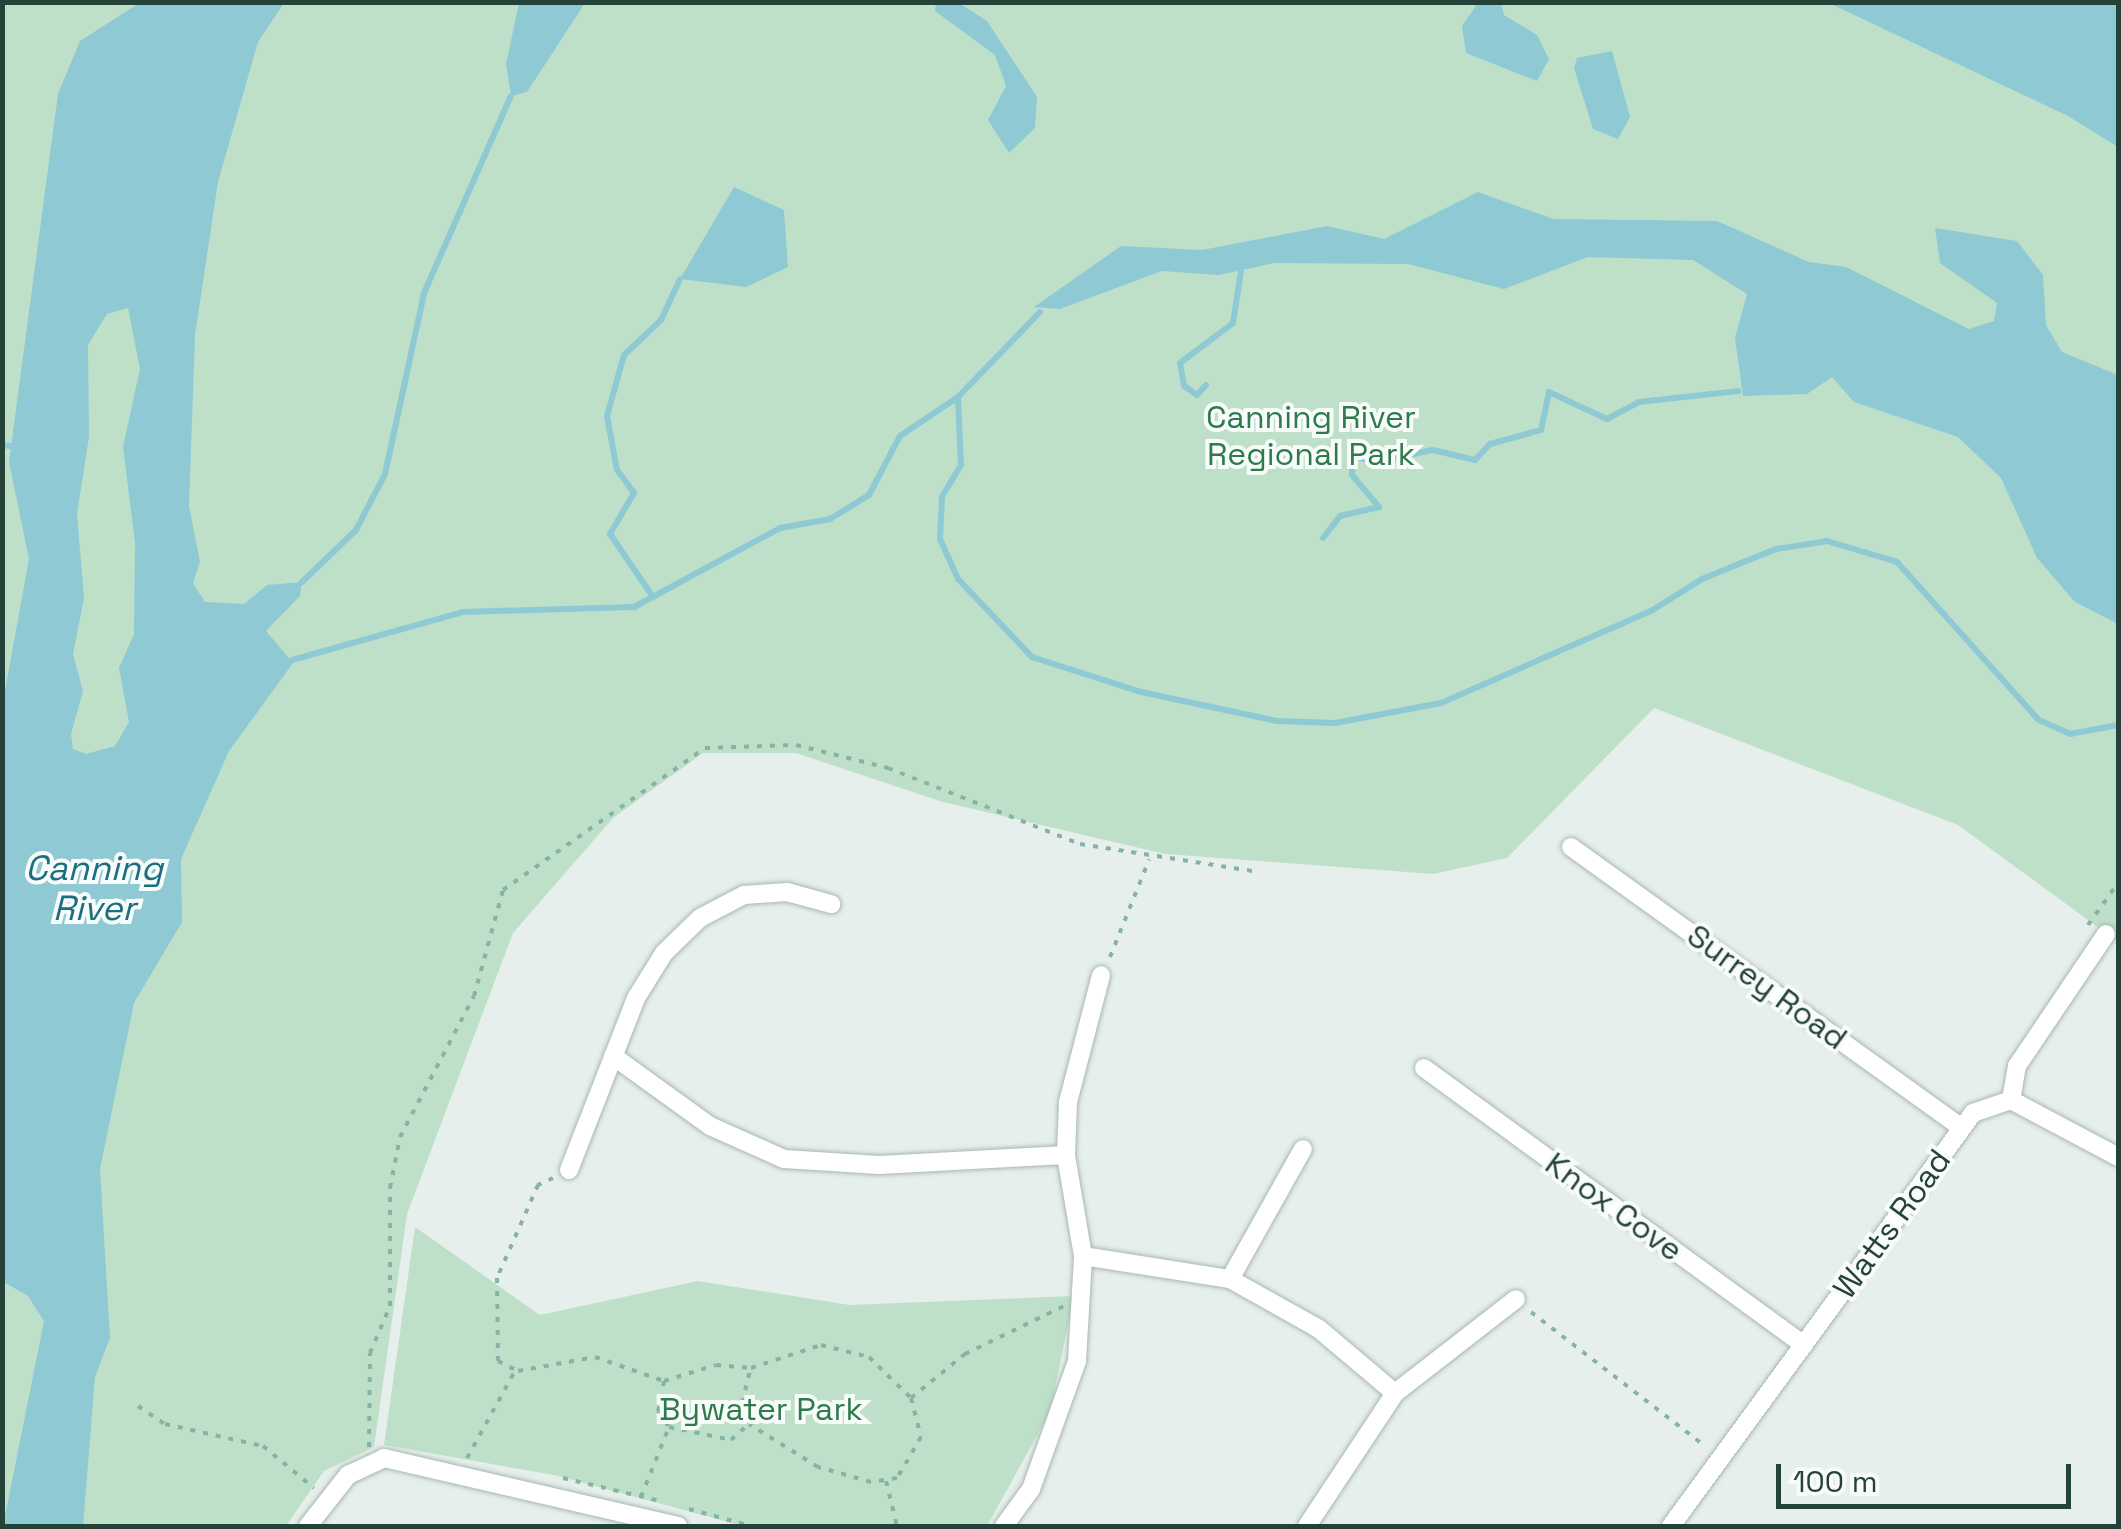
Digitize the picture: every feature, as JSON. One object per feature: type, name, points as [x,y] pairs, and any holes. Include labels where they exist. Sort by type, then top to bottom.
[{"type":"street","name":"Surrey Road","points":[[1572,846],[1962,1128]]},
{"type":"street","points":[[569,1170],[636,998],[700,918],[744,895],[787,892],[830,904]]},
{"type":"street","points":[[2106,934],[2018,1066],[2012,1100],[2118,1157]]},
{"type":"street","points":[[1004,1526],[1065,1412],[1082,1298],[1083,1256],[1066,1155],[1068,1102],[1102,975]]},
{"type":"street","points":[[613,1056],[710,1126],[784,1159],[878,1166],[1066,1155]]},
{"type":"street","name":"Knox Cove","points":[[1424,1068],[1804,1345]]},
{"type":"street","name":"Watts Road","points":[[1670,1526],[1962,1128],[1982,1104],[2012,1100]]},
{"type":"street","points":[[1230,1278],[1303,1149]]},
{"type":"street","points":[[1083,1256],[1230,1278],[1319,1329],[1395,1393]]},
{"type":"street","points":[[1307,1526],[1395,1393],[1516,1299]]},
{"type":"street","points":[[308,1526],[325,1497],[384,1458],[462,1470],[678,1526]]},
{"type":"street","points":[[598,1526],[602,1507]]},
{"type":"path","points":[[1102,975],[1149,860]]},
{"type":"path","points":[[2094,950],[2086,918],[2118,883]]},
{"type":"path","points":[[569,1170],[538,1185],[497,1278],[493,1354],[515,1371],[595,1357],[664,1381],[716,1365],[751,1368],[793,1350],[844,1349],[888,1368],[911,1398],[918,1454],[886,1481]]},
{"type":"path","points":[[911,1398],[964,1354],[1082,1298]]},
{"type":"path","points":[[1516,1299],[1721,1458]]},
{"type":"path","points":[[751,1368],[742,1403],[750,1424],[818,1467],[886,1481]]},
{"type":"path","points":[[462,1470],[515,1371]]},
{"type":"path","points":[[664,1381],[658,1411],[669,1427],[731,1440],[750,1424]]},
{"type":"path","points":[[138,1406],[165,1424],[264,1446],[325,1497]]},
{"type":"path","points":[[632,1515],[669,1427]]},
{"type":"path","points":[[886,1481],[897,1526]]},
{"type":"green space","name":"Canning River Regional Park","points":[[3,3],[2118,3],[2118,942],[1958,825],[1654,708],[1507,858],[1433,874],[1165,854],[943,802],[796,753],[703,753],[613,818],[513,933],[407,1214],[374,1447],[324,1471],[286,1526],[3,1526]]},
{"type":"green space","name":"Bywater Park","points":[[415,1227],[540,1315],[698,1281],[850,1305],[1074,1296],[1050,1412],[987,1526],[743,1526],[554,1475],[384,1445]]},
{"type":"water","name":"Canning River","points":[[141,2],[284,3],[258,42],[218,182],[195,335],[189,506],[200,562],[193,583],[205,602],[244,604],[267,585],[302,582],[300,596],[266,631],[293,663],[229,751],[181,859],[182,922],[134,1003],[100,1169],[110,1338],[95,1377],[83,1526],[3,1526],[44,1321],[28,1296],[2,1281],[2,707],[29,559],[9,462],[58,94],[80,41]],"holes":[[[128,308],[140,369],[123,447],[135,543],[134,634],[119,668],[129,722],[115,746],[86,754],[73,749],[71,734],[83,691],[73,654],[84,598],[77,514],[89,437],[88,345],[107,314]]]},
{"type":"water","points":[[519,3],[585,3],[527,92],[511,96],[506,64]]},
{"type":"water","points":[[936,3],[959,3],[987,21],[1037,97],[1035,128],[1009,153],[988,120],[1006,86],[995,55],[935,11]]},
{"type":"water","points":[[1478,3],[1501,3],[1504,15],[1537,35],[1549,59],[1537,81],[1466,53],[1462,26]]},
{"type":"water","points":[[1829,3],[2118,3],[2118,147],[2068,116]]},
{"type":"water","points":[[1612,51],[1630,117],[1618,139],[1593,129],[1574,68],[1577,58]]},
{"type":"water","points":[[734,187],[784,210],[788,267],[746,287],[680,279]]},
{"type":"water","points":[[1478,192],[1553,219],[1717,221],[1809,262],[1846,267],[1969,329],[1994,321],[1997,303],[1940,263],[1935,228],[2017,241],[2043,275],[2046,325],[2062,352],[2118,375],[2118,624],[2075,602],[2037,558],[2001,478],[1958,437],[1854,402],[1832,377],[1807,394],[1743,396],[1735,338],[1747,294],[1693,260],[1588,257],[1504,289],[1408,264],[1274,263],[1219,275],[1162,271],[1060,309],[1034,307],[1121,246],[1202,250],[1327,226],[1384,239]]},
{"type":"waterway","points":[[302,582],[356,530],[385,474],[424,293],[511,96]]},
{"type":"waterway","points":[[1206,385],[1197,395],[1184,386],[1180,363],[1233,323],[1241,271]]},
{"type":"waterway","points":[[653,597],[610,534],[634,493],[617,470],[607,416],[624,355],[661,320],[680,279]]},
{"type":"waterway","points":[[292,660],[463,612],[634,607],[780,528],[830,519],[869,495],[900,436],[958,397],[1040,312]]},
{"type":"waterway","points":[[1323,538],[1340,516],[1379,507],[1352,475],[1353,456],[1375,462],[1433,450],[1475,460],[1490,444],[1541,430],[1549,392],[1607,419],[1639,402],[1738,391]]},
{"type":"waterway","points":[[958,397],[961,465],[942,497],[940,539],[958,579],[1032,657],[1141,692],[1277,721],[1335,723],[1441,703],[1651,611],[1702,579],[1776,549],[1827,541],[1897,562],[2039,720],[2070,734],[2118,725]]},
{"type":"waterway","points":[[2,445],[11,446]]}]
